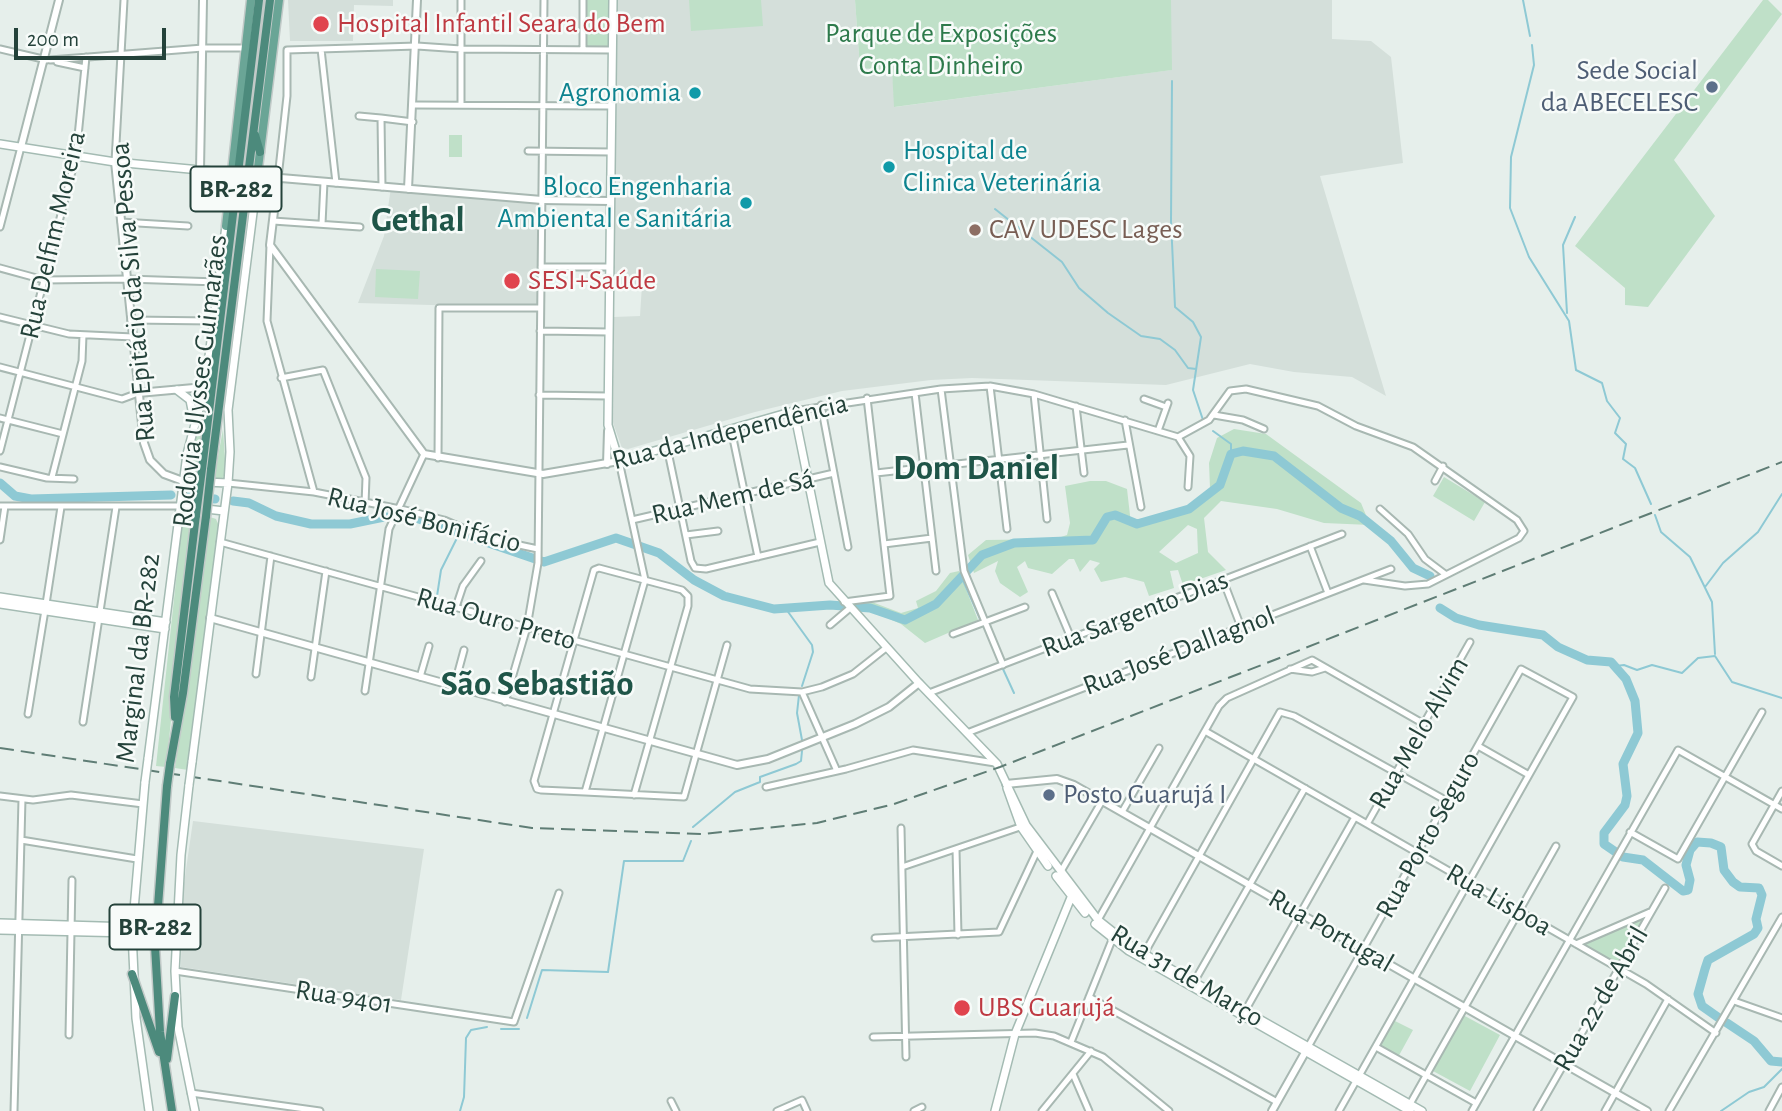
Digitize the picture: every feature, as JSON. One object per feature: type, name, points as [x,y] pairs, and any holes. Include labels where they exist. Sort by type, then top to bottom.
[{"type":"highway","name":"Rodovia Ulysses Guimarães","points":[[207,469],[228,257],[259,0]]},
{"type":"highway","name":"Rodovia Ulysses Guimarães","points":[[172,1111],[164,1068],[155,930],[175,724],[174,696],[245,203],[270,0]]},
{"type":"highway","points":[[234,152],[244,122]]},
{"type":"highway","points":[[254,132],[260,152]]},
{"type":"highway","points":[[245,203],[257,176]]},
{"type":"highway","points":[[226,226],[228,257]]},
{"type":"highway","points":[[132,974],[164,1068]]},
{"type":"highway","points":[[169,1093],[166,1059],[175,996]]},
{"type":"main road","name":"Marginal da BR-282","points":[[149,1111],[139,1056],[132,974],[137,859],[183,481],[194,424],[205,387],[214,321],[251,0]]},
{"type":"main road","points":[[195,1111],[179,1036],[175,996],[181,855],[228,483],[229,401],[279,0]]},
{"type":"main road","points":[[612,0],[608,425],[619,461]]},
{"type":"main road","points":[[0,144],[116,162],[232,173]]},
{"type":"main road","points":[[177,390],[190,400],[194,424]]},
{"type":"main road","name":"Rua da Independência","points":[[619,461],[793,411]]},
{"type":"main road","name":"Rua 31 de Março","points":[[793,411],[826,577],[846,604],[886,648],[997,764],[1006,784],[1008,798],[1038,848],[1112,940],[1358,1078],[1408,1109],[1422,1111]]},
{"type":"main road","points":[[183,481],[228,483]]},
{"type":"main road","points":[[180,506],[224,511]]},
{"type":"main road","points":[[0,597],[45,607],[165,625]]},
{"type":"main road","points":[[0,604],[45,607]]},
{"type":"main road","name":"Rua 31 de Março","points":[[1038,848],[1073,893],[1113,935],[1307,1049]]},
{"type":"main road","points":[[995,1111],[1015,1034],[1073,893]]},
{"type":"main road","points":[[0,923],[19,927],[132,930]]},
{"type":"main road","points":[[0,930],[19,927]]},
{"type":"street","points":[[0,227],[3,202],[47,60],[59,0]]},
{"type":"street","name":"Rua Epitácio da Silva Pessoa","points":[[124,0],[116,162],[138,393],[146,452],[164,474],[183,481]]},
{"type":"street","points":[[200,170],[203,0]]},
{"type":"street","points":[[408,189],[417,0]]},
{"type":"street","points":[[461,0],[461,105]]},
{"type":"street","points":[[505,702],[527,627],[538,560],[544,0]]},
{"type":"street","points":[[583,0],[583,50]]},
{"type":"street","points":[[314,492],[281,378],[265,307],[286,104],[287,50],[416,46],[612,50]]},
{"type":"street","points":[[47,60],[202,48],[245,48]]},
{"type":"street","points":[[0,49],[85,68]]},
{"type":"street","points":[[321,49],[336,183]]},
{"type":"street","name":"Rua Delfim Moreira","points":[[0,452],[76,156],[86,57]]},
{"type":"street","points":[[414,105],[611,106]]},
{"type":"street","points":[[359,116],[413,122]]},
{"type":"street","points":[[381,118],[382,187]]},
{"type":"street","points":[[528,151],[611,152]]},
{"type":"street","points":[[257,176],[542,200],[610,201]]},
{"type":"street","points":[[322,225],[324,182]]},
{"type":"street","points":[[273,221],[360,227]]},
{"type":"street","points":[[121,222],[188,226]]},
{"type":"street","points":[[270,244],[424,454],[393,514],[365,691]]},
{"type":"street","points":[[541,267],[610,267]]},
{"type":"street","points":[[0,268],[44,280],[218,282]]},
{"type":"street","points":[[438,457],[439,308],[540,309]]},
{"type":"street","points":[[0,317],[83,335],[133,337]]},
{"type":"street","points":[[131,320],[214,321]]},
{"type":"street","points":[[540,331],[609,332]]},
{"type":"street","points":[[52,477],[82,361],[83,335]]},
{"type":"street","points":[[0,368],[122,399],[138,393],[205,387]]},
{"type":"street","points":[[281,378],[323,370],[366,478],[365,504]]},
{"type":"street","points":[[990,386],[1007,529]]},
{"type":"street","name":"Rua da Independência","points":[[793,411],[867,398],[990,386],[1034,394],[1178,437]]},
{"type":"street","points":[[941,389],[964,571],[1003,664]]},
{"type":"street","points":[[1188,487],[1190,456],[1178,437],[1203,425],[1214,415],[1230,391],[1251,390],[1318,406],[1356,426],[1413,447],[1517,520],[1524,531],[1519,538],[1423,585],[1364,580]]},
{"type":"street","points":[[915,393],[936,571]]},
{"type":"street","points":[[1034,394],[1047,519]]},
{"type":"street","points":[[539,395],[608,396]]},
{"type":"street","points":[[830,625],[846,604],[890,596],[867,398]]},
{"type":"street","points":[[1144,399],[1167,405],[1158,431]]},
{"type":"street","points":[[821,405],[848,547]]},
{"type":"street","points":[[1076,406],[1083,473]]},
{"type":"street","points":[[1214,415],[1244,420],[1264,429]]},
{"type":"street","points":[[0,418],[63,434]]},
{"type":"street","points":[[1125,420],[1141,507]]},
{"type":"street","points":[[607,464],[608,425]]},
{"type":"street","points":[[731,429],[758,557]]},
{"type":"street","points":[[876,472],[1128,445]]},
{"type":"street","points":[[667,447],[695,568],[706,569],[820,542]]},
{"type":"street","name":"Rua da Independência","points":[[424,454],[538,474],[619,461]]},
{"type":"street","points":[[585,792],[645,580],[619,461]]},
{"type":"street","points":[[1435,481],[1443,466]]},
{"type":"street","points":[[0,467],[74,479]]},
{"type":"street","name":"Rua Mem de Sá","points":[[632,520],[834,473]]},
{"type":"street","name":"Rua José Bonifácio","points":[[228,483],[314,492],[365,504],[393,514],[428,515],[486,538],[538,549]]},
{"type":"street","points":[[0,540],[3,506],[180,506]]},
{"type":"street","points":[[28,714],[61,507]]},
{"type":"street","points":[[83,722],[116,507]]},
{"type":"street","points":[[1380,509],[1408,534],[1422,556],[1445,574]]},
{"type":"street","points":[[685,534],[718,531]]},
{"type":"street","name":"Rua Sargento Dias","points":[[929,693],[1342,534]]},
{"type":"street","points":[[884,544],[932,538]]},
{"type":"street","name":"Rua Ouro Preto","points":[[220,542],[761,690],[802,692],[822,687],[853,674],[886,648]]},
{"type":"street","points":[[1310,546],[1328,593]]},
{"type":"street","points":[[256,674],[271,556]]},
{"type":"street","points":[[456,607],[463,586],[481,561]]},
{"type":"street","points":[[634,795],[688,596],[682,590],[595,569],[535,786],[541,790],[634,795],[684,797],[727,645]]},
{"type":"street","name":"Rua José Dallagnol","points":[[967,733],[1391,569]]},
{"type":"street","points":[[311,677],[326,571]]},
{"type":"street","points":[[1223,580],[1241,627]]},
{"type":"street","points":[[1052,593],[1071,638]]},
{"type":"street","points":[[953,634],[1025,607]]},
{"type":"street","points":[[210,618],[696,755],[745,765],[823,738],[890,707],[919,683]]},
{"type":"street","name":"Rua Melo Alvim","points":[[1367,824],[1470,642]]},
{"type":"street","points":[[420,677],[429,646]]},
{"type":"street","points":[[454,687],[464,649]]},
{"type":"street","points":[[1098,920],[1205,731],[1227,698],[1311,660],[1424,724]]},
{"type":"street","points":[[1290,669],[1312,672],[1325,668]]},
{"type":"street","name":"Rua Porto Seguro","points":[[1272,1111],[1521,669],[1573,698],[1530,775]]},
{"type":"street","points":[[802,692],[837,771]]},
{"type":"street","points":[[1144,954],[1280,712],[1294,716],[1447,801]]},
{"type":"street","points":[[1630,832],[1678,859],[1762,712]]},
{"type":"street","name":"Rua Lisboa","points":[[1205,731],[1619,969],[1716,1033]]},
{"type":"street","points":[[1339,1111],[1530,775],[1478,746]]},
{"type":"street","points":[[1122,812],[1159,748]]},
{"type":"street","points":[[766,786],[916,750],[997,764]]},
{"type":"street","points":[[1472,1111],[1678,750],[1782,809]]},
{"type":"street","name":"Rua Portugal","points":[[1006,784],[1057,779],[1102,801],[1647,1111]]},
{"type":"street","points":[[1194,982],[1305,788]]},
{"type":"street","points":[[1782,791],[1753,847],[1782,866]]},
{"type":"street","points":[[0,796],[22,799],[71,795],[143,804]]},
{"type":"street","points":[[14,1111],[22,799]]},
{"type":"street","points":[[1060,873],[1102,801]]},
{"type":"street","points":[[1245,1011],[1355,817]]},
{"type":"street","points":[[902,867],[1024,826]]},
{"type":"street","points":[[901,828],[906,1057]]},
{"type":"street","points":[[21,840],[137,859]]},
{"type":"street","points":[[1408,1109],[1556,846]]},
{"type":"street","points":[[876,938],[994,934],[1002,928],[1038,848]]},
{"type":"street","points":[[956,849],[958,935]]},
{"type":"street","points":[[69,1035],[72,880]]},
{"type":"street","name":"Rua 22 de Abril","points":[[1537,1111],[1665,888]]},
{"type":"street","name":"Rua 9401","points":[[175,971],[514,1023],[559,893]]},
{"type":"street","points":[[1576,944],[1651,911]]},
{"type":"street","points":[[1669,1111],[1781,919]]},
{"type":"street","points":[[1071,1042],[1112,940]]},
{"type":"street","points":[[1089,997],[1277,1102]]},
{"type":"street","points":[[1605,1111],[1668,999]]},
{"type":"street","points":[[1734,1001],[1782,1018]]},
{"type":"street","points":[[873,1037],[1045,1034],[1091,1051],[1169,1111]]},
{"type":"street","points":[[1376,1046],[1476,1103]]},
{"type":"street","points":[[1042,1111],[1091,1051]]},
{"type":"street","points":[[1073,1074],[1089,1111]]},
{"type":"street","points":[[1769,1111],[1782,1087]]},
{"type":"street","points":[[191,1093],[320,1111]]},
{"type":"street","points":[[777,1111],[802,1100],[807,1111]]},
{"type":"street","points":[[671,1101],[676,1111]]},
{"type":"street","points":[[914,1111],[922,1107]]},
{"type":"shaded area","name":"Hospital Infantil Seara do Bem","points":[[288,0],[393,0],[393,6],[354,5],[353,41],[290,41]]},
{"type":"shaded area","name":"CAV UDESC Lages","points":[[616,0],[855,0],[860,68],[892,70],[895,107],[1171,70],[1171,0],[1332,0],[1332,39],[1371,41],[1391,57],[1403,163],[1320,176],[1386,396],[1352,377],[1294,372],[1250,364],[1166,385],[972,378],[931,380],[842,391],[755,412],[628,449],[622,448],[613,423],[614,317],[640,316],[642,285],[613,284]]},
{"type":"shaded area","points":[[391,187],[542,200],[540,308],[358,303],[384,236]]},
{"type":"shaded area","points":[[193,821],[424,849],[401,1000],[181,967],[182,897]]},
{"type":"green space","points":[[583,0],[613,0],[612,50],[583,50]]},
{"type":"green space","points":[[689,0],[761,0],[763,26],[691,31]]},
{"type":"green space","name":"Parque de Exposições Conta Dinheiro","points":[[855,0],[1171,0],[1172,70],[894,107],[892,70],[860,68]]},
{"type":"green space","name":"Sede Social da ABECELESC","points":[[1763,0],[1768,0],[1782,14],[1674,160],[1715,216],[1648,307],[1625,305],[1625,288],[1575,246]]},
{"type":"green space","points":[[449,135],[462,135],[462,157],[449,157]]},
{"type":"green space","points":[[376,269],[420,271],[418,299],[375,297]]},
{"type":"green space","points":[[205,404],[207,406],[195,476],[188,473],[194,435]]},
{"type":"green space","points":[[223,429],[226,473],[222,479],[214,479]]},
{"type":"green space","points":[[1234,429],[1266,434],[1361,503],[1370,525],[1324,523],[1277,509],[1221,501],[1204,518],[1208,552],[1226,570],[1183,585],[1178,570],[1170,571],[1174,588],[1149,596],[1144,582],[1125,577],[1101,582],[1094,569],[1100,563],[1090,560],[1080,572],[1074,559],[1069,559],[1052,574],[1028,568],[1025,561],[1017,567],[1028,592],[1020,597],[1000,583],[995,571],[998,561],[974,573],[968,555],[986,540],[1055,539],[1067,535],[1070,523],[1065,486],[1106,481],[1127,489],[1131,524],[1191,506],[1210,488],[1209,463],[1217,438]],"holes":[[[1188,525],[1197,529],[1198,553],[1176,563],[1159,552]]]},
{"type":"green space","points":[[1444,477],[1485,502],[1474,521],[1433,496]]},
{"type":"green space","points":[[193,515],[166,767],[156,766],[182,525]]},
{"type":"green space","points":[[210,517],[216,519],[219,526],[188,770],[175,768]]},
{"type":"green space","points":[[959,571],[978,620],[925,643],[901,624],[869,610],[862,610],[858,603],[872,602],[901,613],[918,608],[916,601],[936,591],[950,573]]},
{"type":"green space","points":[[1651,911],[1619,969],[1576,944]]},
{"type":"green space","points":[[1463,1015],[1500,1035],[1470,1091],[1433,1071]]},
{"type":"green space","points":[[1391,1019],[1413,1030],[1397,1059],[1376,1047]]},
{"type":"waterway","points":[[1523,0],[1530,36]]},
{"type":"waterway","points":[[1532,45],[1534,65],[1511,157],[1510,208],[1529,257],[1569,321],[1576,370],[1602,383],[1607,401],[1620,418],[1615,433],[1626,444],[1623,459],[1635,468],[1651,504]]},
{"type":"waterway","points":[[1172,81],[1171,221],[1175,307],[1193,322],[1201,337],[1193,390],[1203,420]]},
{"type":"waterway","points":[[995,209],[1062,262],[1079,288],[1108,313],[1141,336],[1160,339],[1175,350],[1188,368],[1196,369]]},
{"type":"waterway","points":[[1567,313],[1563,245],[1575,217]]},
{"type":"waterway","points":[[1213,431],[1231,444],[1231,454]]},
{"type":"waterway","points":[[233,501],[249,503],[276,516],[311,524],[350,524],[384,517],[413,517],[544,562],[616,538],[659,553],[694,580],[724,596],[774,609],[830,605],[870,608],[905,620],[936,604],[982,555],[1014,543],[1093,540],[1107,517],[1115,515],[1137,524],[1189,509],[1220,485],[1231,454],[1243,451],[1274,456],[1341,508],[1360,516],[1391,541],[1413,568],[1430,576]]},
{"type":"waterway","points":[[0,483],[15,496],[31,499],[171,495]]},
{"type":"waterway","points":[[1705,587],[1723,563],[1758,532],[1782,494]]},
{"type":"waterway","points":[[188,497],[215,499]]},
{"type":"waterway","points":[[1655,515],[1661,532],[1690,557],[1712,602],[1715,654]]},
{"type":"waterway","points":[[437,596],[441,570],[459,534]]},
{"type":"waterway","points":[[962,578],[981,621]]},
{"type":"waterway","points":[[1440,608],[1456,618],[1479,625],[1543,635],[1558,647],[1587,660],[1611,662],[1626,679],[1635,701],[1638,733],[1623,764],[1627,796],[1625,805],[1604,833],[1604,844],[1623,857],[1643,860],[1683,891],[1688,890],[1690,880],[1686,865],[1690,850],[1697,842],[1711,843],[1721,847],[1724,870],[1733,882],[1740,887],[1759,888],[1762,895],[1756,919],[1758,928],[1754,934],[1708,960],[1698,994],[1702,1006],[1719,1018]]},
{"type":"waterway","points":[[786,609],[812,645],[813,652],[802,686]]},
{"type":"waterway","points":[[1616,666],[1624,665],[1637,670],[1652,665],[1682,673],[1698,658],[1715,656],[1732,682],[1782,698]]},
{"type":"waterway","points":[[1003,669],[1014,693]]},
{"type":"waterway","points":[[799,695],[797,713],[802,740]]},
{"type":"waterway","points":[[693,827],[735,792],[760,782],[760,777],[801,761],[802,751]]},
{"type":"waterway","points":[[527,1018],[542,970],[608,972],[624,861],[683,861],[691,841]]},
{"type":"waterway","points":[[1727,1023],[1754,1041],[1771,1061],[1782,1062]]},
{"type":"waterway","points":[[460,1111],[464,1097],[466,1038],[471,1030],[487,1027]]},
{"type":"waterway","points":[[501,1029],[519,1029]]},
{"type":"waterway","points":[[1721,1111],[1749,1092],[1764,1087],[1782,1069]]},
{"type":"railway","points":[[0,748],[532,828],[702,834],[817,823],[894,804],[1000,767],[1782,462]]},
{"type":"place","name":"Hospital Infantil Seara do Bem","points":[[321,24]]},
{"type":"place","name":"Sede Social da ABECELESC","points":[[1712,87]]},
{"type":"place","name":"Agronomia","points":[[695,93]]},
{"type":"place","name":"Hospital de Clinica Veterinária","points":[[889,167]]},
{"type":"place","name":"Bloco Engenharia Ambiental e Sanitária","points":[[746,203]]},
{"type":"place","name":"CAV UDESC Lages","points":[[975,230]]},
{"type":"place","name":"SESI+Saúde","points":[[512,281]]},
{"type":"place","name":"Posto Guarujá I","points":[[1049,795]]},
{"type":"place","name":"UBS Guarujá","points":[[962,1008]]},
{"type":"district","name":"Gethal","points":[[418,220]]},
{"type":"district","name":"Dom Daniel","points":[[976,468]]},
{"type":"district","name":"São Sebastião","points":[[537,684]]}]
